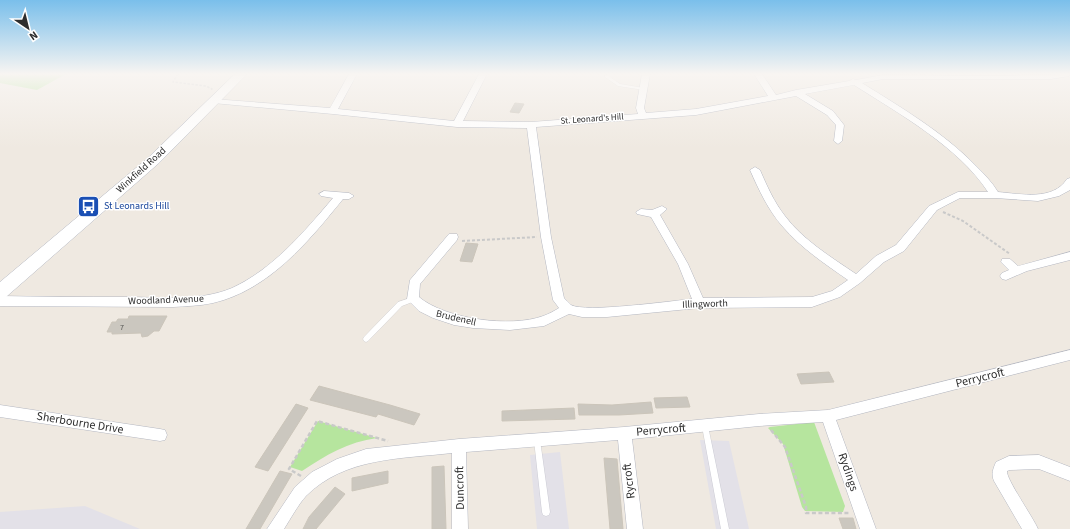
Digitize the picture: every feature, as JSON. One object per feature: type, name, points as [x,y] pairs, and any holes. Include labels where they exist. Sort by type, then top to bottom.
[{"type":"main road","name":"Winkfield Road","points":[[0,292],[142,170],[199,116],[210,99]]},
{"type":"street","name":"St. Leonard's Hill","points":[[216,99],[457,124],[531,125],[696,112],[764,99]]},
{"type":"street","points":[[333,111],[340,99]]},
{"type":"street","points":[[457,124],[470,99]]},
{"type":"street","points":[[642,99],[640,108],[643,116]]},
{"type":"street","points":[[807,99],[830,113],[840,125],[838,141]]},
{"type":"street","points":[[881,99],[901,111],[953,148],[989,185],[996,195]]},
{"type":"street","points":[[531,125],[546,237],[559,300],[568,309]]},
{"type":"street","points":[[755,170],[765,192],[786,223],[824,257],[856,280]]},
{"type":"street","name":"Illingworth","points":[[568,309],[582,312],[607,312],[699,303],[812,302],[836,294],[856,280],[880,259],[900,248],[932,208],[958,195],[996,195],[1038,198],[1056,194],[1067,187],[1070,181]]},
{"type":"street","name":"Woodland Avenue","points":[[0,301],[173,302],[196,301],[220,297],[247,285],[268,271],[345,196],[324,194]]},
{"type":"street","points":[[641,212],[658,211],[683,264],[699,303]]},
{"type":"street","points":[[413,299],[414,283],[446,241]]},
{"type":"street","points":[[1006,276],[1021,269],[1070,256]]},
{"type":"street","points":[[1006,262],[1021,269]]},
{"type":"street","name":"Brudenell","points":[[413,299],[419,306],[439,316],[506,327],[541,322],[568,309]]},
{"type":"street","name":"Perrycroft","points":[[275,529],[300,492],[317,477],[342,464],[366,456],[459,446],[705,426],[759,420],[828,416],[1070,356]]},
{"type":"street","name":"Sherbourne Drive","points":[[0,410],[160,435]]},
{"type":"street","name":"Rydings","points":[[828,416],[868,529]]},
{"type":"street","name":"Rycroft","points":[[624,433],[635,529]]},
{"type":"street","name":"Duncroft","points":[[459,446],[460,529]]},
{"type":"street","points":[[1030,529],[1022,513],[1006,491],[999,476],[1001,467],[1009,463],[1039,462],[1070,474]]},
{"type":"lane","points":[[366,339],[400,304],[413,299]]},
{"type":"lane","points":[[705,426],[725,529]]},
{"type":"lane","points":[[537,440],[546,512]]},
{"type":"path","points":[[932,208],[963,221],[986,239],[1008,253],[1021,269]]},
{"type":"path","points":[[446,241],[546,237]]},
{"type":"path","points":[[311,482],[289,469],[317,420],[389,441]]},
{"type":"path","points":[[759,420],[768,427],[786,447],[806,507],[806,513],[862,513]]},
{"type":"shaded area","points":[[700,440],[729,441],[749,529],[716,529]]},
{"type":"shaded area","points":[[560,452],[569,529],[537,529],[530,455]]},
{"type":"shaded area","points":[[85,506],[140,529],[0,529],[0,512]]},
{"type":"green space","points":[[318,421],[377,438],[347,446],[302,471],[290,467]]},
{"type":"green space","points":[[814,422],[845,506],[843,512],[805,511],[802,507],[783,444],[768,428]]},
{"type":"building","points":[[515,103],[524,104],[519,113],[510,112]]},
{"type":"building","points":[[466,243],[478,244],[472,262],[460,261]]},
{"type":"building","points":[[129,316],[167,316],[159,331],[154,331],[148,336],[142,337],[141,333],[112,334],[112,332],[107,332],[112,322],[116,322],[118,319],[128,319]]},
{"type":"building","points":[[829,372],[834,382],[801,384],[797,374]]},
{"type":"building","points":[[319,386],[420,414],[414,425],[378,414],[376,417],[310,400]]},
{"type":"building","points":[[687,397],[690,407],[656,408],[654,398]]},
{"type":"building","points":[[651,402],[653,413],[579,415],[578,404],[612,405]]},
{"type":"building","points":[[296,404],[308,408],[268,471],[255,467]]},
{"type":"building","points":[[574,408],[575,419],[502,421],[502,411]]},
{"type":"building","points":[[604,458],[617,459],[623,529],[610,529]]},
{"type":"building","points":[[444,466],[446,529],[432,529],[432,467]]},
{"type":"building","points":[[280,471],[292,474],[260,529],[246,529]]},
{"type":"building","points":[[388,471],[388,483],[352,491],[352,478]]},
{"type":"building","points":[[335,487],[345,494],[316,529],[303,529],[309,517]]},
{"type":"building","points":[[839,518],[853,518],[856,529],[843,529]]},
{"type":"place","name":"St Leonards Hill","points":[[89,206]]}]
